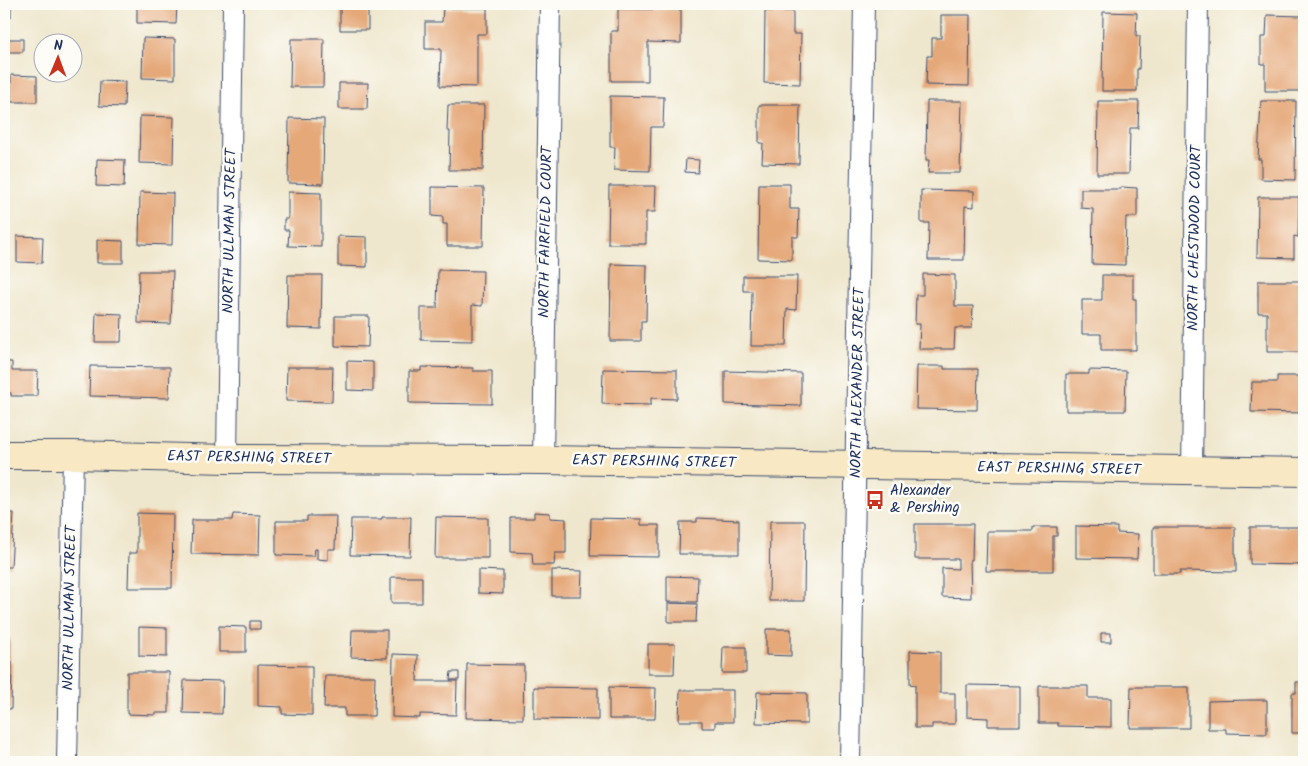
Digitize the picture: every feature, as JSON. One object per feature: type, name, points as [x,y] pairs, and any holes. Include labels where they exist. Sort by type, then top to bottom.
[{"type":"street","name":"NORTH ULLMAN STREET","points":[[227,459],[233,4]]},
{"type":"street","name":"NORTH FAIRFIELD COURT","points":[[543,460],[550,4]]},
{"type":"street","name":"NORTH ALEXANDER STREET","points":[[850,762],[857,465],[864,4]]},
{"type":"street","name":"NORTH CHESTWOOD COURT","points":[[1192,472],[1198,4]]},
{"type":"street","name":"NORTH ULLMAN STREET","points":[[67,762],[73,454]]},
{"type":"street","name":"EAST PERSHING STREET","points":[[4,455],[73,454],[227,459],[543,460],[1192,472],[1304,472]]},
{"type":"building","points":[[4,4],[11,4],[11,18],[4,18]]},
{"type":"building","points":[[137,4],[177,4],[176,24],[137,23]]},
{"type":"building","points":[[291,4],[324,4],[324,6],[291,6]]},
{"type":"building","points":[[340,5],[368,5],[368,30],[340,30]]},
{"type":"building","points":[[443,8],[487,8],[487,34],[477,34],[477,87],[440,86],[441,49],[425,49],[425,22],[442,22]]},
{"type":"building","points":[[618,9],[681,10],[681,43],[648,42],[648,81],[611,81],[611,31],[618,31]]},
{"type":"building","points":[[765,11],[793,11],[793,34],[801,34],[800,84],[764,83]]},
{"type":"building","points":[[1103,12],[1137,13],[1136,36],[1140,36],[1137,91],[1102,91]]},
{"type":"building","points":[[941,15],[970,15],[969,86],[926,85],[927,56],[932,56],[932,38],[941,38]]},
{"type":"building","points":[[1267,15],[1302,16],[1300,91],[1265,91],[1265,64],[1261,64],[1261,37],[1266,37]]},
{"type":"building","points":[[4,36],[6,36],[6,39],[23,39],[23,52],[6,52],[6,77],[4,77]]},
{"type":"building","points":[[143,38],[175,39],[175,79],[142,78]]},
{"type":"building","points":[[291,39],[324,39],[323,87],[290,87]]},
{"type":"building","points":[[11,75],[32,76],[32,82],[37,82],[37,102],[11,102]]},
{"type":"building","points":[[100,81],[125,82],[124,107],[99,106]]},
{"type":"building","points":[[339,83],[368,83],[367,109],[339,109]]},
{"type":"building","points":[[610,96],[664,97],[663,127],[651,127],[650,171],[614,170],[615,147],[610,147]]},
{"type":"building","points":[[927,101],[962,101],[960,173],[928,173],[929,160],[926,160]]},
{"type":"building","points":[[1098,101],[1139,101],[1138,128],[1130,128],[1129,174],[1097,174]]},
{"type":"building","points":[[1261,101],[1296,101],[1295,180],[1261,179],[1261,159],[1258,159]]},
{"type":"building","points":[[448,105],[484,105],[483,170],[449,170],[450,131],[447,131]]},
{"type":"building","points":[[759,105],[800,105],[799,164],[762,163],[763,143],[759,143]]},
{"type":"building","points":[[140,116],[174,117],[173,164],[139,163]]},
{"type":"building","points":[[289,118],[324,119],[323,184],[288,183]]},
{"type":"building","points":[[4,138],[8,138],[7,176],[4,175]]},
{"type":"building","points":[[97,159],[125,160],[124,187],[96,186]]},
{"type":"building","points":[[686,159],[699,160],[698,173],[685,172]]},
{"type":"building","points":[[759,184],[790,184],[790,209],[799,209],[798,237],[792,237],[792,260],[758,259]]},
{"type":"building","points":[[609,186],[656,186],[655,212],[646,212],[646,244],[608,244]]},
{"type":"building","points":[[432,187],[484,188],[483,246],[447,246],[447,224],[443,224],[443,217],[432,216]]},
{"type":"building","points":[[1121,187],[1137,188],[1137,217],[1126,217],[1125,265],[1092,264],[1093,209],[1081,208],[1081,189],[1121,189]]},
{"type":"building","points":[[921,190],[974,191],[974,207],[965,206],[964,260],[928,260],[929,223],[921,223]]},
{"type":"building","points":[[140,192],[173,193],[172,245],[139,244]]},
{"type":"building","points":[[288,192],[321,193],[321,247],[288,246],[289,230],[284,230],[284,219],[288,219]]},
{"type":"building","points":[[4,194],[8,194],[7,246],[4,246]]},
{"type":"building","points":[[1258,197],[1299,197],[1298,237],[1294,236],[1294,258],[1257,257]]},
{"type":"building","points":[[17,236],[43,237],[42,263],[17,262]]},
{"type":"building","points":[[338,236],[367,237],[367,267],[338,266]]},
{"type":"building","points":[[97,240],[123,241],[123,263],[97,263]]},
{"type":"building","points":[[611,264],[647,265],[646,321],[641,321],[641,341],[610,341]]},
{"type":"building","points":[[438,270],[483,271],[482,306],[472,305],[472,341],[421,340],[421,308],[437,308]]},
{"type":"building","points":[[139,271],[173,271],[171,324],[138,323]]},
{"type":"building","points":[[923,274],[955,275],[955,306],[973,306],[972,328],[955,328],[954,349],[919,349],[920,324],[915,324],[916,295],[923,295]]},
{"type":"building","points":[[288,275],[322,275],[321,329],[287,328]]},
{"type":"building","points":[[1102,275],[1133,275],[1133,299],[1136,299],[1136,350],[1101,350],[1101,334],[1082,334],[1082,300],[1102,300]]},
{"type":"building","points":[[743,276],[797,276],[796,310],[787,309],[786,346],[751,346],[752,291],[743,291]]},
{"type":"building","points":[[1258,281],[1302,281],[1301,352],[1267,352],[1267,313],[1258,313]]},
{"type":"building","points":[[96,313],[122,314],[121,342],[95,342]]},
{"type":"building","points":[[335,316],[369,316],[368,347],[335,346]]},
{"type":"building","points":[[347,361],[373,362],[373,391],[347,390]]},
{"type":"building","points":[[4,362],[12,362],[12,371],[38,371],[37,396],[11,396],[11,393],[4,392]]},
{"type":"building","points":[[90,366],[170,367],[169,398],[89,396]]},
{"type":"building","points":[[917,366],[944,366],[944,369],[978,369],[977,410],[916,409]]},
{"type":"building","points":[[287,367],[333,367],[332,402],[286,401]]},
{"type":"building","points":[[421,367],[473,368],[473,371],[492,371],[492,404],[409,403],[409,371],[421,371]]},
{"type":"building","points":[[603,369],[677,370],[677,399],[651,398],[651,405],[602,404]]},
{"type":"building","points":[[1089,370],[1126,371],[1125,411],[1066,411],[1066,374],[1089,374]]},
{"type":"building","points":[[725,371],[801,373],[801,406],[725,404]]},
{"type":"building","points":[[1277,376],[1304,376],[1304,413],[1251,412],[1252,382],[1277,382]]},
{"type":"building","points":[[534,512],[550,513],[550,518],[566,519],[566,553],[555,553],[554,565],[533,565],[532,553],[511,552],[511,518],[534,518]]},
{"type":"building","points":[[4,513],[14,513],[11,567],[4,567]]},
{"type":"building","points":[[137,513],[173,514],[172,588],[128,588],[129,553],[137,553]]},
{"type":"building","points":[[233,514],[260,515],[259,555],[191,554],[192,520],[232,520]]},
{"type":"building","points":[[307,516],[336,516],[335,549],[328,549],[328,560],[317,559],[317,549],[315,549],[314,556],[276,555],[276,521],[307,521]]},
{"type":"building","points":[[382,517],[411,517],[410,556],[350,555],[351,519],[382,519]]},
{"type":"building","points":[[436,517],[488,518],[488,558],[435,558]]},
{"type":"building","points":[[591,518],[641,519],[641,525],[659,525],[659,557],[590,556]]},
{"type":"building","points":[[697,518],[739,520],[739,554],[679,554],[680,522],[697,522]]},
{"type":"building","points":[[770,521],[805,521],[804,601],[769,601]]},
{"type":"building","points":[[915,524],[973,524],[972,560],[970,560],[971,598],[942,597],[942,568],[958,569],[958,559],[915,559]]},
{"type":"building","points":[[1076,526],[1117,527],[1117,533],[1138,534],[1137,559],[1076,558]]},
{"type":"building","points":[[1033,527],[1057,527],[1057,536],[1053,536],[1053,571],[986,571],[987,531],[1033,531]]},
{"type":"building","points":[[1153,527],[1235,527],[1236,572],[1180,571],[1180,574],[1153,574]]},
{"type":"building","points":[[1250,527],[1301,527],[1301,535],[1304,535],[1304,565],[1250,564]]},
{"type":"building","points":[[478,570],[503,571],[503,594],[478,593]]},
{"type":"building","points":[[552,570],[582,571],[581,596],[552,596]]},
{"type":"building","points":[[667,576],[698,577],[697,602],[667,602]]},
{"type":"building","points":[[391,577],[422,577],[422,603],[391,603]]},
{"type":"building","points":[[668,603],[697,604],[696,622],[668,622]]},
{"type":"building","points":[[250,621],[260,621],[260,629],[250,629]]},
{"type":"building","points":[[219,626],[246,627],[246,652],[219,652]]},
{"type":"building","points":[[139,627],[167,628],[167,657],[139,656]]},
{"type":"building","points":[[766,629],[791,629],[791,656],[766,655]]},
{"type":"building","points":[[352,630],[387,630],[387,658],[351,657]]},
{"type":"building","points":[[1101,633],[1111,633],[1111,642],[1101,642]]},
{"type":"building","points":[[4,638],[10,638],[10,662],[12,662],[11,709],[4,709]]},
{"type":"building","points":[[648,644],[675,644],[674,674],[648,674]]},
{"type":"building","points":[[723,647],[746,647],[746,673],[722,673]]},
{"type":"building","points":[[910,651],[940,652],[940,693],[955,693],[955,724],[932,724],[932,728],[915,728],[915,685],[910,684]]},
{"type":"building","points":[[393,654],[418,655],[417,681],[457,681],[456,715],[420,714],[420,718],[392,717]]},
{"type":"building","points":[[467,664],[524,665],[523,719],[466,718]]},
{"type":"building","points":[[258,665],[312,666],[312,715],[282,714],[282,707],[258,706]]},
{"type":"building","points":[[127,672],[169,672],[169,713],[155,713],[155,715],[127,714]]},
{"type":"building","points":[[451,672],[459,672],[459,680],[450,680]]},
{"type":"building","points":[[325,676],[375,676],[374,716],[345,716],[345,708],[324,708]]},
{"type":"building","points":[[184,680],[223,681],[222,714],[183,713]]},
{"type":"building","points":[[1296,682],[1304,682],[1304,733],[1292,733],[1292,693],[1296,693]]},
{"type":"building","points":[[967,685],[1020,686],[1020,726],[988,726],[988,718],[967,717]]},
{"type":"building","points":[[1039,686],[1088,686],[1088,698],[1111,698],[1111,727],[1058,726],[1058,723],[1039,723]]},
{"type":"building","points":[[534,687],[598,688],[598,720],[534,719]]},
{"type":"building","points":[[609,687],[656,688],[655,719],[609,719]]},
{"type":"building","points":[[1131,687],[1189,687],[1189,728],[1130,728]]},
{"type":"building","points":[[680,690],[733,690],[733,722],[715,722],[715,728],[702,728],[702,721],[679,721]]},
{"type":"building","points":[[757,692],[807,693],[807,724],[756,723]]},
{"type":"building","points":[[1267,700],[1267,734],[1226,733],[1226,729],[1208,729],[1208,701]]},
{"type":"place","name":"Alexander & Pershing","points":[[875,500]]}]
